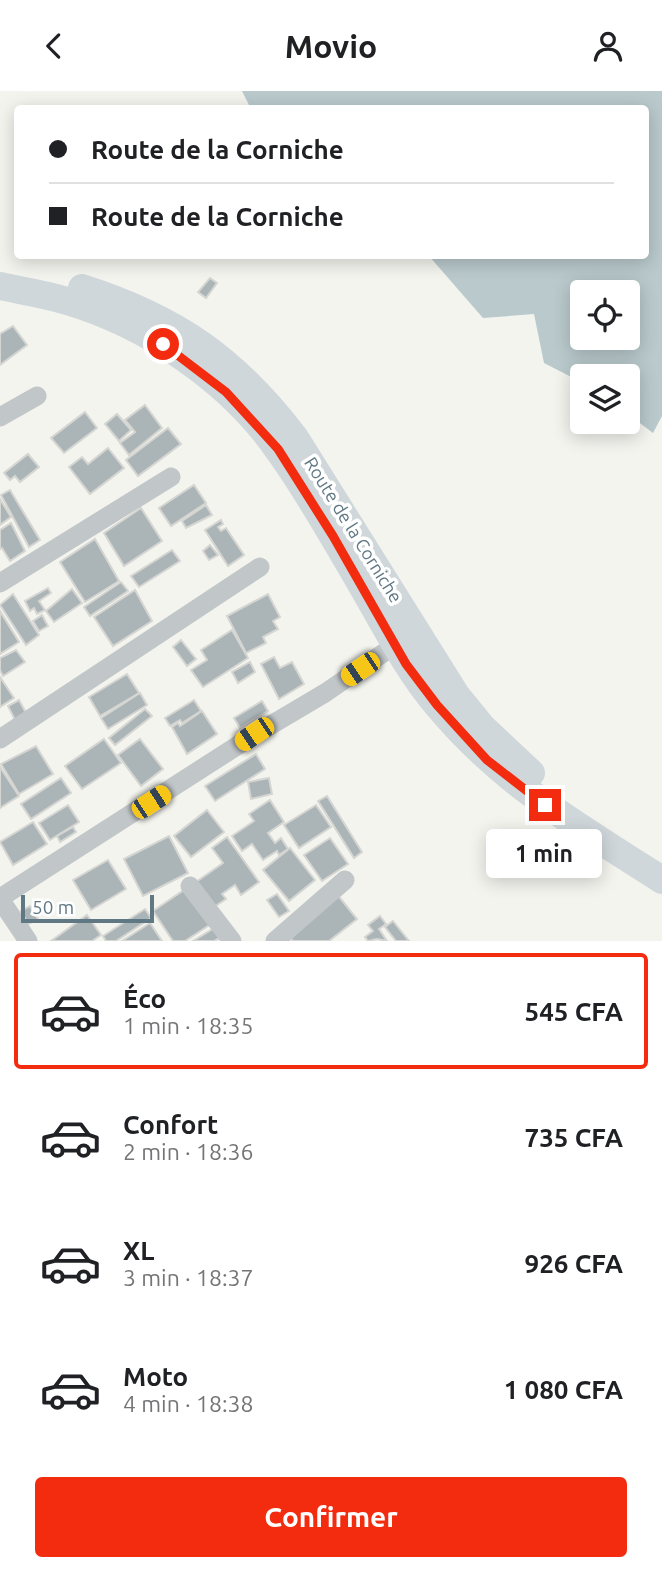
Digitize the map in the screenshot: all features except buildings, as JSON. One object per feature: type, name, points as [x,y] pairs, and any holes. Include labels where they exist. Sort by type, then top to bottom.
[{"type":"main road","name":"Route de la Corniche","points":[[0,267],[72,285],[139,309],[170,324],[222,359],[265,399],[295,438],[435,663],[456,695],[484,728],[534,775],[594,818],[662,858]]},
{"type":"main road","name":"Route de la Corniche","points":[[0,286],[68,301],[134,329],[163,344],[226,392],[278,449],[326,524],[406,664],[437,705],[487,760],[526,792],[662,880]]},
{"type":"street","points":[[0,417],[37,396]]},
{"type":"street","points":[[0,583],[170,477]]},
{"type":"street","points":[[0,739],[260,568]]},
{"type":"street","points":[[28,941],[0,898],[254,734],[325,694],[396,645]]},
{"type":"street","points":[[275,941],[345,880]]},
{"type":"street","points":[[190,886],[232,941]]},
{"type":"shaded area","points":[[242,91],[662,91],[662,416],[653,433],[640,423],[640,364],[570,364],[570,376],[544,363],[534,314],[483,318],[432,259],[649,259],[649,105],[249,105]]},
{"type":"route","points":[[163,344],[226,392],[278,449],[319,512],[406,664],[437,705],[487,760],[545,805]]}]
